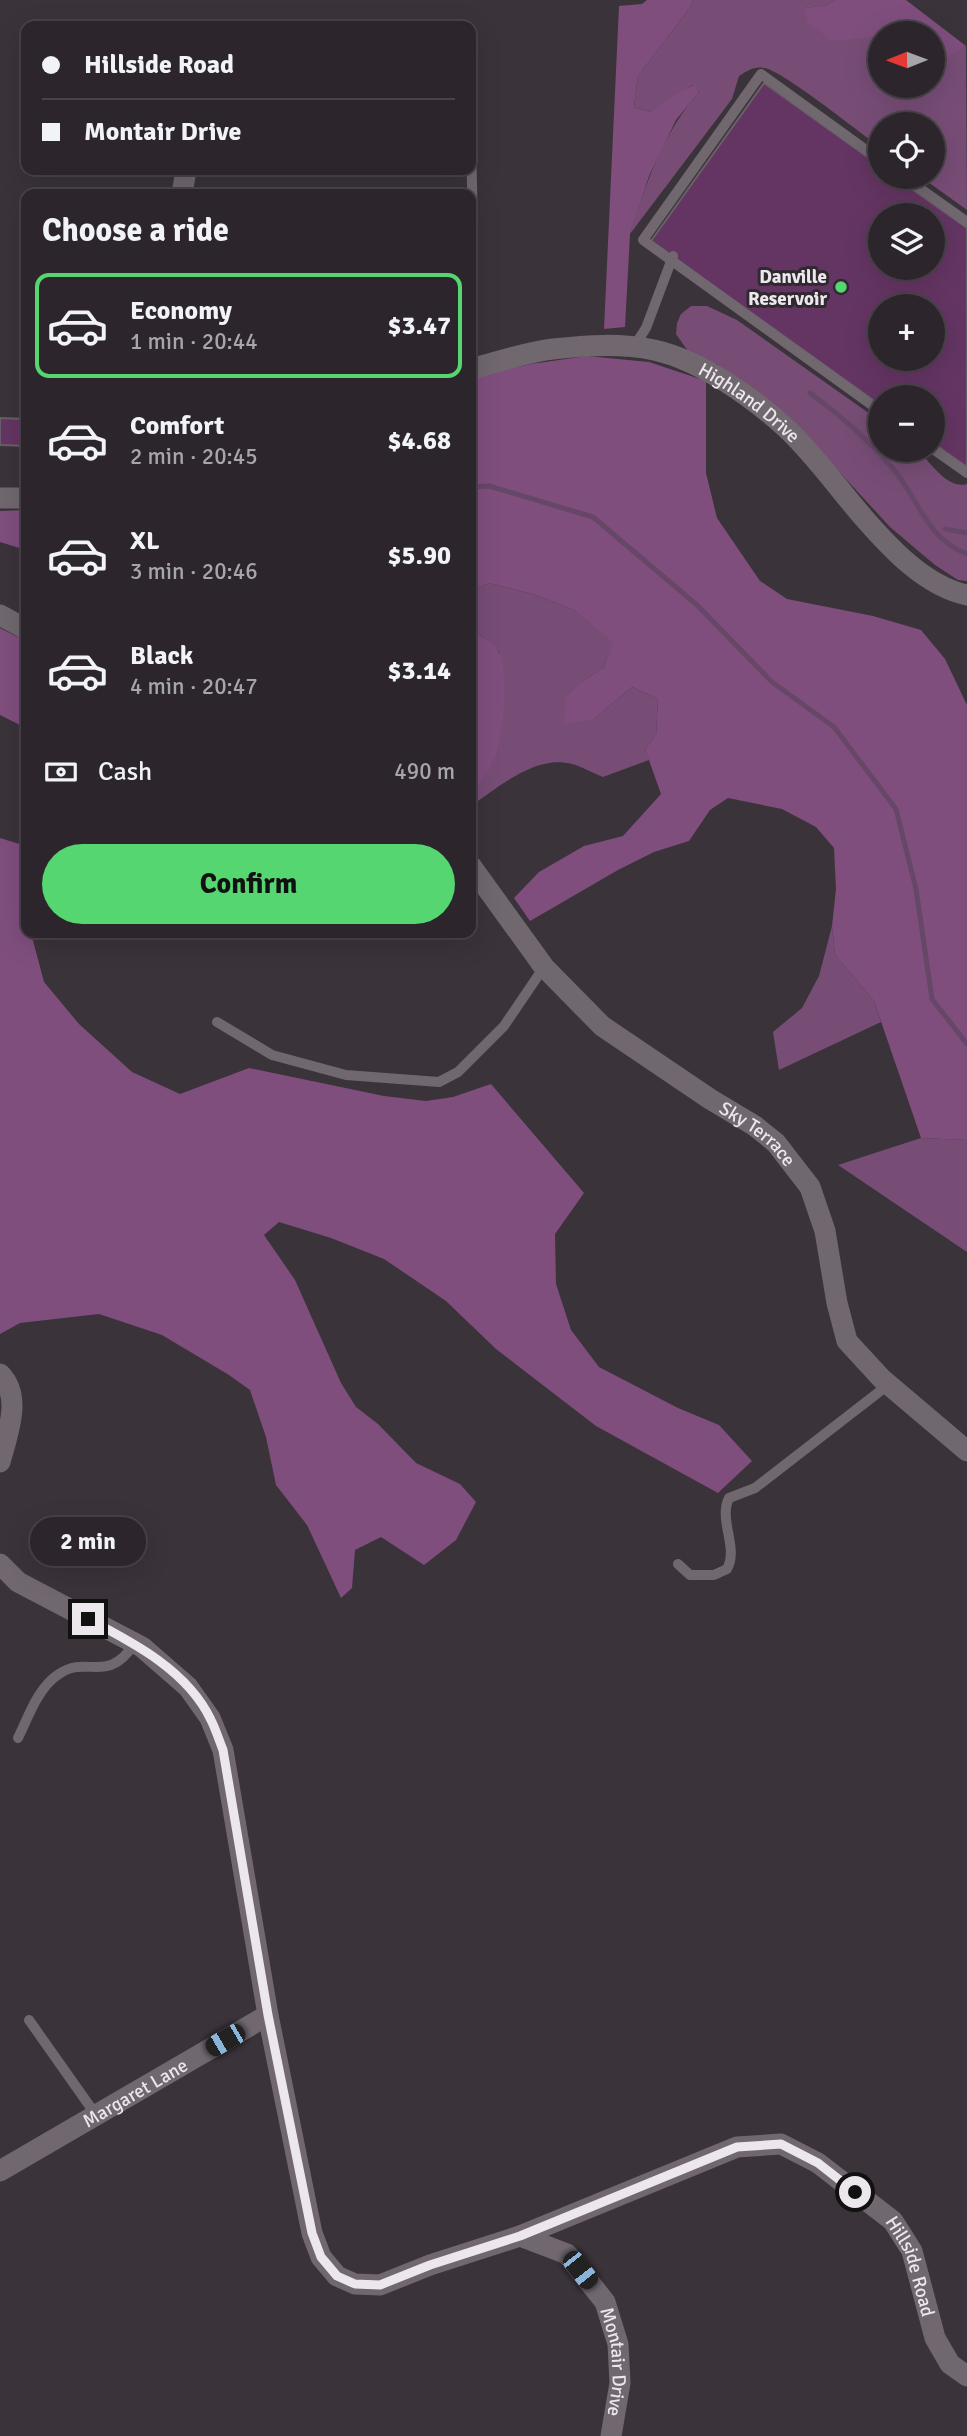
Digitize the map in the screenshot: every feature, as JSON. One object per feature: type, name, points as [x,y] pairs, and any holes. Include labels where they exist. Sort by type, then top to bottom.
[{"type":"street","name":"Highland Drive","points":[[476,368],[551,349],[604,345],[655,350],[697,365],[750,399],[787,429],[880,536],[907,561],[954,593],[967,596]]},
{"type":"street","points":[[0,498],[21,498]]},
{"type":"street","points":[[0,615],[21,626]]},
{"type":"street","name":"Sky Terrace","points":[[476,873],[544,967],[601,1026],[755,1126],[776,1143],[810,1187],[825,1231],[837,1303],[847,1341],[888,1385],[967,1451]]},
{"type":"street","points":[[0,1374],[6,1380],[12,1402],[10,1425],[0,1462]]},
{"type":"street","points":[[0,1564],[18,1582],[135,1643],[188,1687],[211,1718],[223,1750],[268,2015],[312,2233],[321,2257],[337,2276],[355,2284],[380,2285],[430,2265],[520,2236]]},
{"type":"street","name":"Margaret Lane","points":[[0,2171],[268,2015]]},
{"type":"street","name":"Hillside Road","points":[[520,2236],[737,2147],[781,2144],[818,2163],[893,2221],[912,2251],[935,2338],[950,2364],[967,2376]]},
{"type":"street","name":"Montair Drive","points":[[520,2236],[567,2254],[606,2302],[618,2344],[620,2383],[611,2436]]},
{"type":"lane","points":[[868,151],[761,74],[643,240],[672,258],[868,402]]},
{"type":"lane","points":[[921,189],[967,222]]},
{"type":"lane","points":[[633,348],[646,328],[672,258]]},
{"type":"lane","points":[[945,458],[967,474]]},
{"type":"lane","points":[[217,1022],[272,1055],[296,1062],[346,1075],[439,1082],[458,1072],[504,1026],[544,967]]},
{"type":"lane","points":[[678,1564],[690,1574],[713,1575],[727,1569],[731,1563],[726,1524],[726,1504],[729,1498],[755,1488],[888,1385]]},
{"type":"lane","points":[[18,1738],[40,1695],[60,1673],[71,1669],[119,1663],[135,1643]]},
{"type":"lane","points":[[29,2020],[96,2115]]},
{"type":"shaded area","points":[[647,0],[693,0],[692,5],[638,76],[634,107],[650,112],[694,85],[699,92],[676,120],[649,176],[630,234],[625,327],[604,329],[619,6],[642,4]]},
{"type":"shaded area","points":[[693,0],[835,0],[826,5],[805,8],[859,38],[868,38],[868,98],[945,98],[945,58],[966,46],[967,210],[938,189],[945,189],[945,112],[868,112],[868,138],[787,79],[773,71],[757,68],[739,76],[732,99],[630,234],[649,177],[666,142],[675,124],[699,92],[693,85],[650,112],[634,107],[638,76],[692,5]]},
{"type":"shaded area","points":[[835,0],[906,0],[933,21],[868,21],[868,38],[832,41],[808,22],[804,8],[826,5]]},
{"type":"shaded area","points":[[945,30],[966,46],[945,59]]},
{"type":"shaded area","points":[[691,306],[707,306],[737,320],[868,413],[868,462],[929,462],[946,479],[960,485],[967,484],[967,581],[958,580],[935,565],[890,527],[787,415],[718,365],[690,354],[676,334],[681,314]]},
{"type":"shaded area","points":[[587,356],[649,362],[706,381],[706,473],[717,518],[760,581],[787,599],[873,616],[921,630],[945,659],[967,705],[967,1140],[921,1138],[874,1001],[835,955],[832,926],[836,889],[834,848],[816,827],[782,809],[728,798],[710,810],[689,841],[654,852],[618,870],[530,921],[514,898],[539,872],[584,846],[623,836],[661,794],[645,749],[656,735],[658,699],[632,687],[594,719],[564,724],[566,698],[583,681],[604,667],[613,643],[574,610],[536,595],[489,583],[476,589],[476,376]]},
{"type":"shaded area","points":[[21,510],[21,548],[0,542],[0,511]]},
{"type":"shaded area","points":[[489,583],[536,595],[574,610],[614,643],[604,667],[583,681],[594,719],[632,687],[658,699],[656,735],[645,749],[649,760],[603,777],[572,764],[545,764],[519,774],[476,803],[476,788],[493,762],[499,652],[476,631],[476,589]]},
{"type":"shaded area","points":[[0,628],[21,638],[21,726],[0,715]]},
{"type":"shaded area","points":[[476,631],[499,653],[504,676],[502,725],[490,768],[476,788]]},
{"type":"shaded area","points":[[0,838],[21,844],[21,938],[32,938],[44,982],[79,1024],[132,1072],[180,1094],[249,1068],[384,1096],[426,1101],[453,1097],[491,1084],[584,1193],[555,1234],[556,1284],[571,1330],[599,1367],[678,1408],[719,1425],[752,1461],[718,1493],[596,1426],[496,1349],[446,1301],[384,1259],[331,1238],[279,1222],[264,1235],[295,1280],[341,1383],[356,1407],[378,1424],[416,1463],[460,1484],[476,1502],[456,1540],[424,1565],[381,1537],[355,1550],[352,1588],[341,1598],[307,1525],[276,1485],[266,1437],[250,1390],[162,1335],[99,1314],[20,1323],[0,1334]]},
{"type":"shaded area","points":[[832,926],[835,955],[874,1001],[881,1022],[779,1070],[773,1032],[802,1008],[819,976]]},
{"type":"shaded area","points":[[921,1138],[967,1140],[967,1252],[838,1165]]},
{"type":"building","name":"Danville Reservoir","points":[[764,83],[868,157],[868,189],[912,189],[932,203],[868,203],[868,280],[945,280],[945,212],[967,228],[967,467],[945,451],[945,385],[868,385],[868,396],[651,241]]},
{"type":"building","points":[[0,418],[21,419],[21,446],[0,445]]},
{"type":"waterway","points":[[810,393],[872,446],[900,478],[932,528],[953,547],[967,554]]},
{"type":"waterway","points":[[476,487],[489,486],[593,517],[697,605],[772,682],[834,727],[896,809],[916,889],[932,999],[967,1044]]},
{"type":"waterway","points":[[945,529],[967,533]]},
{"type":"place","name":"Danville Reservoir","points":[[841,287]]},
{"type":"route","points":[[88,1619],[142,1647],[188,1687],[211,1718],[223,1750],[268,2015],[312,2233],[321,2257],[337,2276],[355,2284],[380,2285],[430,2265],[520,2236],[737,2147],[781,2144],[818,2163],[855,2192]]}]
